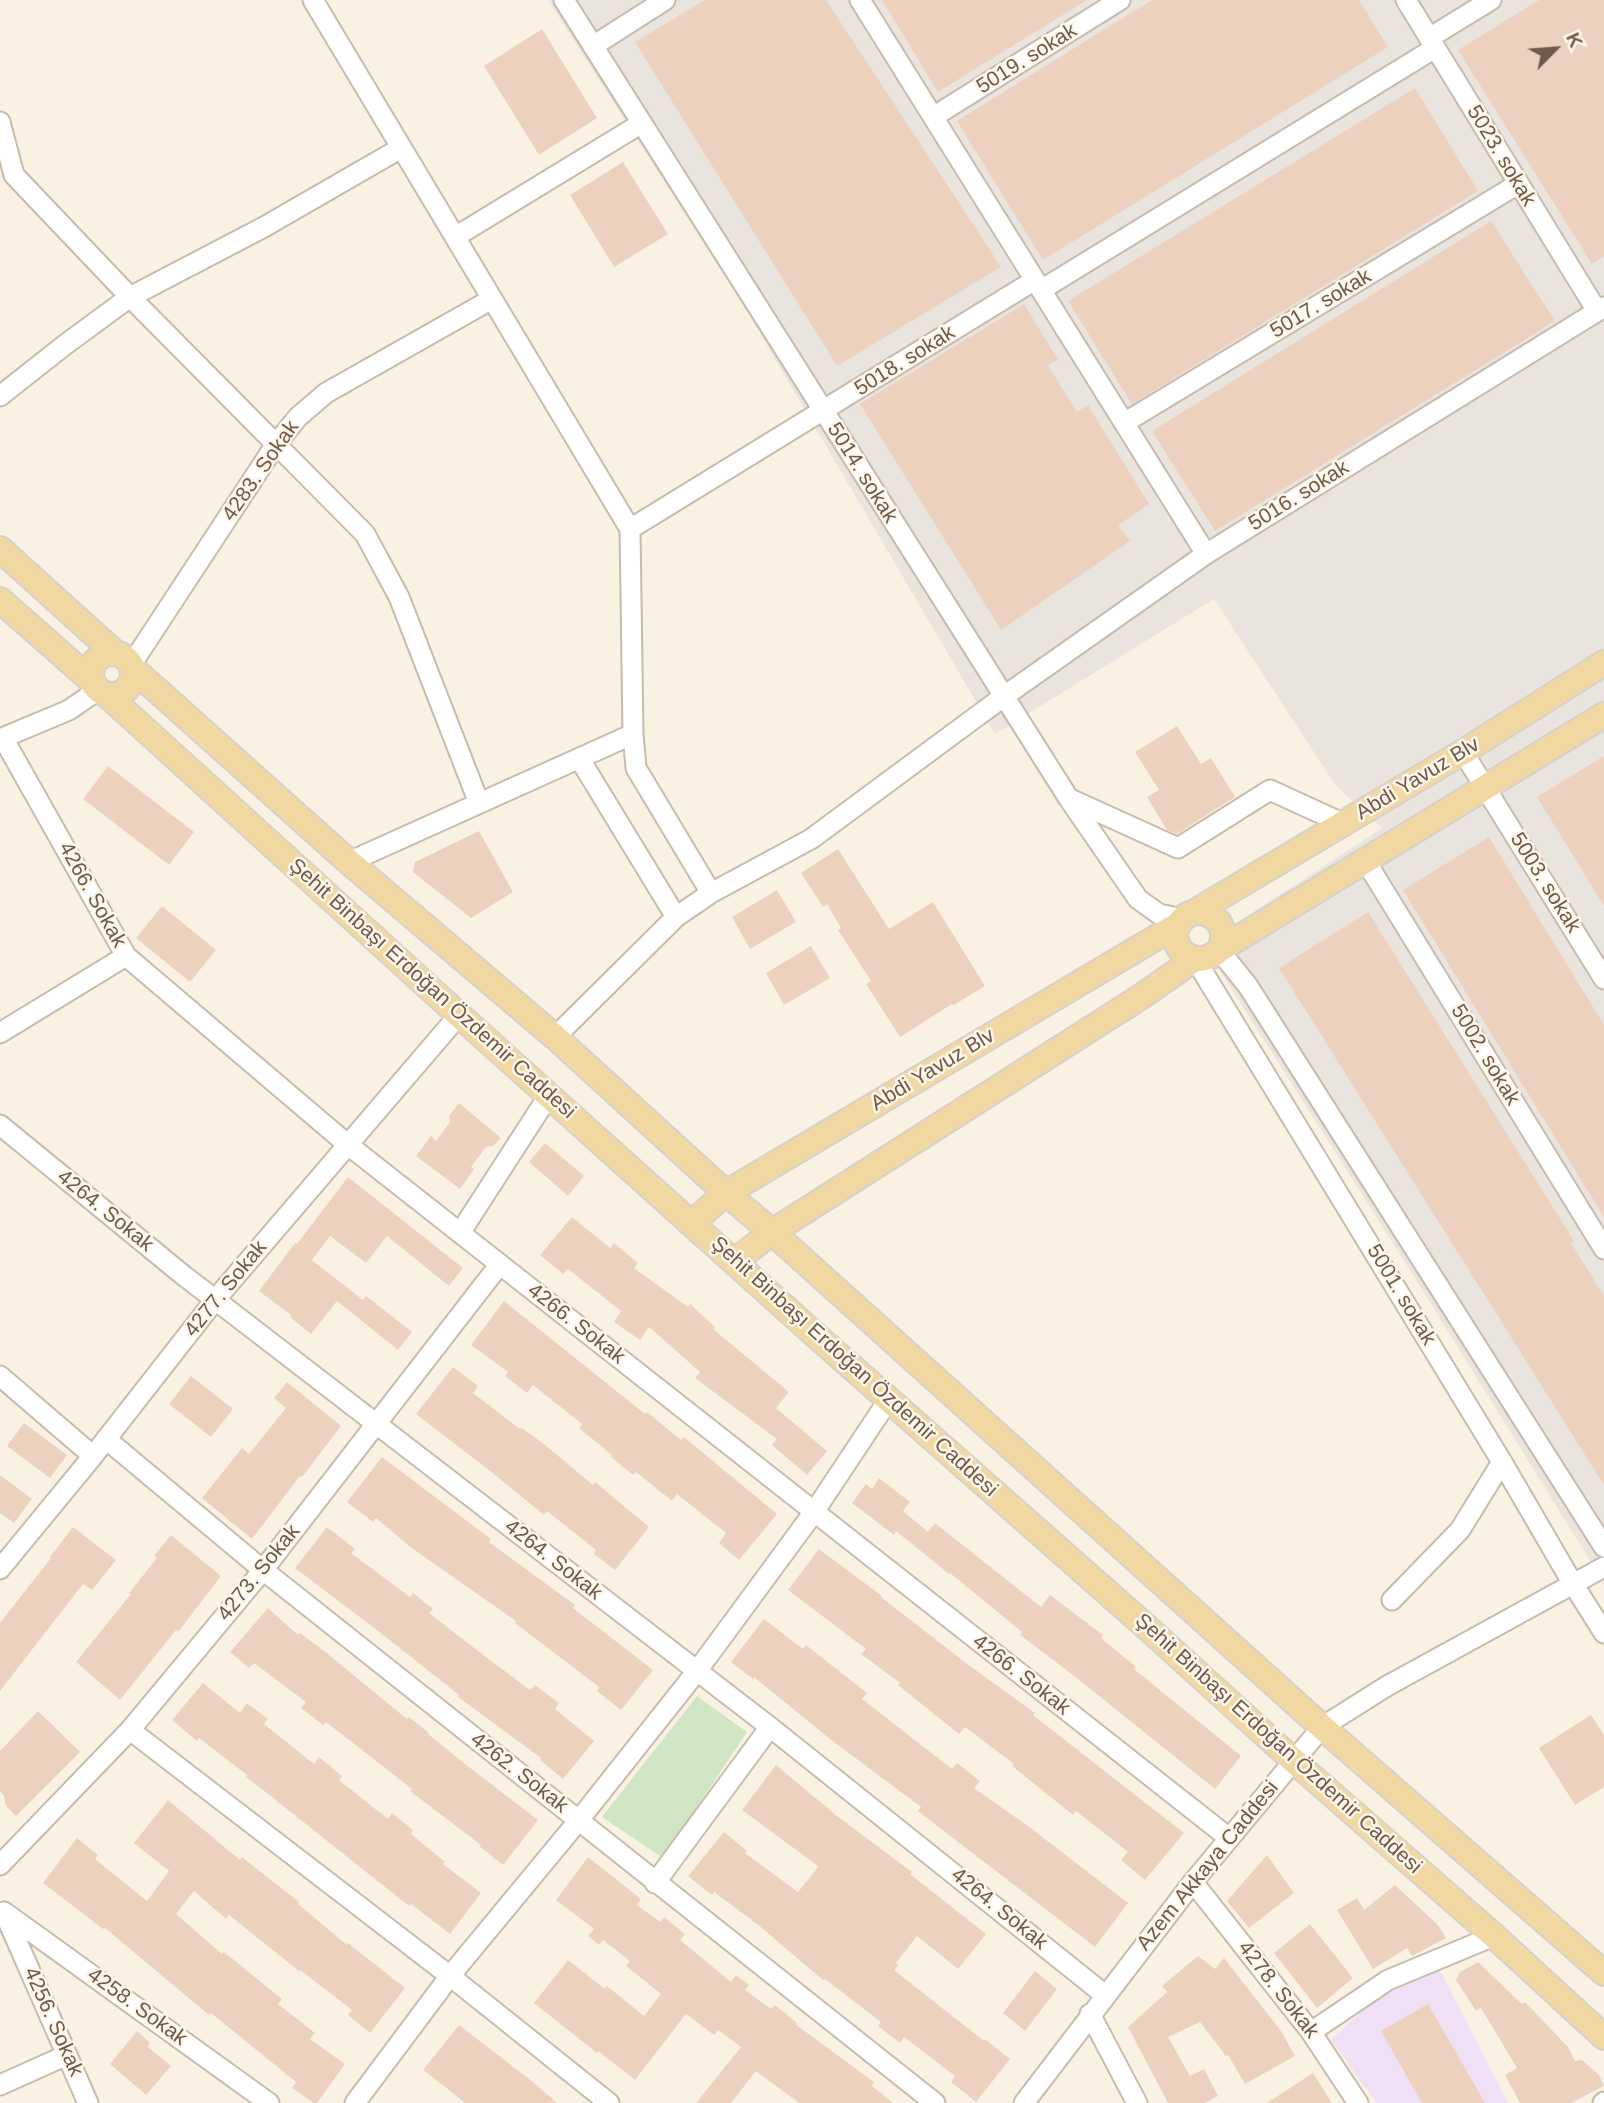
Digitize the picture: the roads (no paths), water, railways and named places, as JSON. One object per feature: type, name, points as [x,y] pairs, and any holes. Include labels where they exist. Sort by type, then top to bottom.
[{"type":"main road","name":"Şehit Binbaşı Erdoğan Özdemir Caddesi","points":[[0,549],[349,862],[555,1037],[1322,1727],[1604,1973]]},
{"type":"main road","name":"Şehit Binbaşı Erdoğan Özdemir Caddesi","points":[[0,600],[458,1015],[1151,1630],[1604,2037]]},
{"type":"main road","points":[[107,653],[124,660],[133,678],[126,690],[114,695],[99,689],[90,674],[95,661],[107,653]]},
{"type":"main road","name":"Abdi Yavuz Blv","points":[[692,1223],[726,1193],[1464,752],[1604,663]]},
{"type":"main road","name":"Abdi Yavuz Blv","points":[[735,1261],[772,1232],[1139,998],[1195,959],[1206,959],[1604,715]]},
{"type":"main road","points":[[1195,959],[1184,954],[1177,943],[1176,936],[1185,919],[1206,913],[1212,916],[1221,925],[1223,938],[1219,950]]},
{"type":"street","points":[[313,0],[630,529],[633,734],[636,768],[711,893]]},
{"type":"street","name":"5014. sokak","points":[[564,0],[1069,799],[1138,899],[1159,914],[1185,919]]},
{"type":"street","points":[[593,46],[665,0]]},
{"type":"street","points":[[860,0],[1206,554]]},
{"type":"street","name":"5019. sokak","points":[[933,117],[1120,0]]},
{"type":"street","name":"5023. sokak","points":[[1406,0],[1518,184],[1600,309]]},
{"type":"street","name":"5018. sokak","points":[[630,529],[823,411],[1038,286],[1432,43],[1490,0]]},
{"type":"street","points":[[0,122],[7,178],[130,297],[365,534],[398,597],[478,803]]},
{"type":"street","points":[[455,237],[642,123]]},
{"type":"street","points":[[0,396],[130,297],[264,226],[401,148]]},
{"type":"street","name":"5017. sokak","points":[[1124,423],[1518,184]]},
{"type":"street","name":"4283. Sokak","points":[[124,660],[168,611],[276,444],[298,417],[326,393],[492,299]]},
{"type":"street","name":"5016. sokak","points":[[555,1037],[676,917],[711,893],[811,839],[1003,697],[1206,554],[1600,309]]},
{"type":"street","points":[[1,739],[69,710],[99,689]]},
{"type":"street","points":[[349,862],[633,734]]},
{"type":"street","name":"4266. Sokak","points":[[1,739],[126,956],[347,1144],[1229,1838]]},
{"type":"street","name":"5003. sokak","points":[[1464,752],[1604,979]]},
{"type":"street","points":[[579,758],[676,917]]},
{"type":"street","points":[[1069,799],[1178,848],[1270,790],[1344,824]]},
{"type":"street","name":"5002. sokak","points":[[1366,860],[1604,1249]]},
{"type":"street","name":"5001. sokak","points":[[1219,950],[1248,986],[1604,1548]]},
{"type":"street","points":[[0,1033],[126,956]]},
{"type":"street","name":"5001. sokak","points":[[1195,959],[1604,1633]]},
{"type":"street","name":"4277. Sokak","points":[[0,1569],[215,1300],[458,1015]]},
{"type":"street","points":[[460,1233],[549,1095]]},
{"type":"street","name":"4264. Sokak","points":[[0,1125],[215,1300],[770,1727],[1105,1995]]},
{"type":"street","name":"4273. Sokak","points":[[0,1865],[130,1730],[263,1570],[500,1264]]},
{"type":"street","points":[[0,1376],[93,1456]]},
{"type":"street","points":[[355,2103],[450,1976],[697,1671],[814,1512],[889,1399]]},
{"type":"street","name":"4262. Sokak","points":[[106,1439],[263,1570],[934,2103]]},
{"type":"street","points":[[1392,1600],[1460,1530],[1502,1462]]},
{"type":"street","name":"Azem Akkaya Caddesi","points":[[1024,2103],[1193,1881],[1322,1727],[1387,1686],[1604,1567]]},
{"type":"street","points":[[655,1883],[770,1727]]},
{"type":"street","points":[[130,1730],[450,1976],[609,2103]]},
{"type":"street","name":"4278. Sokak","points":[[1193,1881],[1311,2032],[1357,2103]]},
{"type":"street","name":"4256. Sokak","points":[[2,1907],[88,2103]]},
{"type":"street","name":"4258. Sokak","points":[[2,1907],[269,2103]]},
{"type":"street","points":[[1311,2032],[1388,1980],[1494,1936]]},
{"type":"street","points":[[1090,2014],[1137,2103]]},
{"type":"street","points":[[0,2085],[67,2056]]}]
